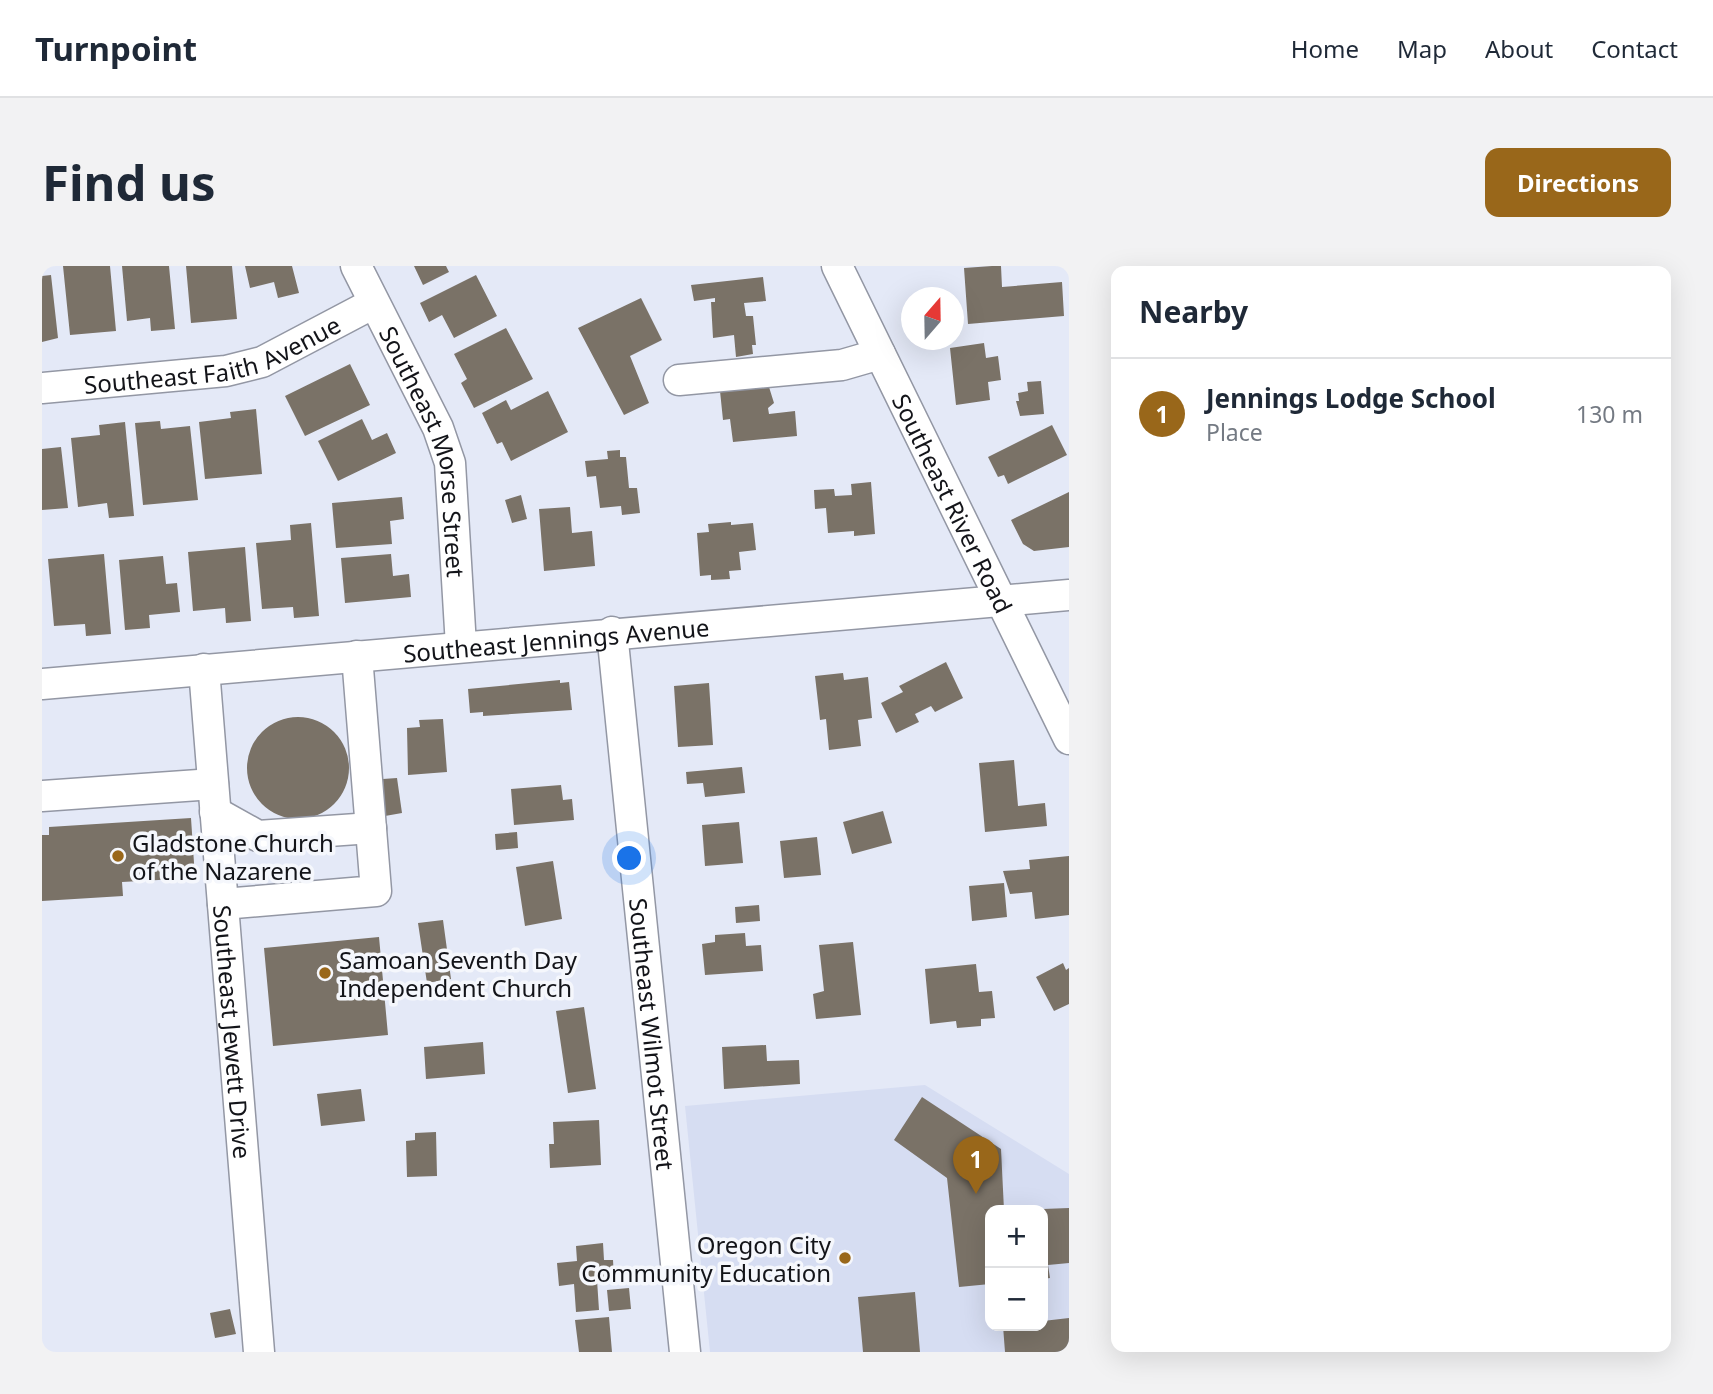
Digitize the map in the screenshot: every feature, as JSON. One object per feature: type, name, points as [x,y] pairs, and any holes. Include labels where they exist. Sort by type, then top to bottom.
[{"type":"street","name":"Southeast Morse Street","points":[[356,266],[438,428],[450,463],[461,646]]},
{"type":"street","name":"Southeast River Road","points":[[837,266],[1069,739]]},
{"type":"street","name":"Southeast Faith Avenue","points":[[42,388],[226,371],[262,362],[374,303]]},
{"type":"street","points":[[679,380],[842,365],[880,354]]},
{"type":"street","name":"Southeast Jennings Avenue","points":[[42,684],[612,632],[1069,595]]},
{"type":"street","name":"Southeast Wilmot Street","points":[[612,632],[685,1352]]},
{"type":"street","points":[[223,904],[376,891],[356,656]]},
{"type":"street","name":"Southeast Jewett Drive","points":[[204,669],[259,1352]]},
{"type":"street","points":[[42,796],[214,798],[258,836],[371,828]]},
{"type":"shaded area","name":"Oregon City Community Education","points":[[925,1085],[1069,1174],[1069,1352],[710,1352],[685,1106]]},
{"type":"building","points":[[63,266],[110,266],[116,331],[70,335]]},
{"type":"building","points":[[122,266],[169,266],[175,329],[151,331],[150,318],[127,321]]},
{"type":"building","points":[[186,266],[232,266],[237,319],[191,323]]},
{"type":"building","points":[[245,266],[292,266],[299,293],[278,298],[274,282],[250,288]]},
{"type":"building","points":[[414,266],[446,266],[449,272],[423,285]]},
{"type":"building","points":[[1001,266],[1002,287],[1062,282],[1064,316],[968,324],[964,268]]},
{"type":"building","points":[[51,275],[58,338],[42,342],[42,276]]},
{"type":"building","points":[[476,275],[497,316],[454,338],[442,315],[429,322],[420,303]]},
{"type":"building","points":[[763,277],[766,301],[744,303],[746,316],[753,316],[756,345],[752,345],[753,354],[736,357],[734,335],[713,338],[711,302],[715,302],[715,298],[694,301],[691,285]]},
{"type":"building","points":[[641,298],[662,340],[630,356],[649,403],[624,415],[578,328]]},
{"type":"building","points":[[506,328],[533,379],[474,408],[461,383],[467,379],[454,354]]},
{"type":"building","points":[[984,343],[986,358],[998,356],[1001,380],[988,382],[990,400],[956,405],[950,350],[964,350],[964,346]]},
{"type":"building","points":[[350,364],[370,405],[305,436],[285,396]]},
{"type":"building","points":[[1041,381],[1044,414],[1020,416],[1016,401],[1019,401],[1018,393],[1028,391],[1027,382]]},
{"type":"building","points":[[769,387],[774,403],[768,408],[769,414],[795,411],[797,436],[733,442],[730,419],[723,420],[720,391]]},
{"type":"building","points":[[548,391],[568,432],[511,461],[502,442],[497,444],[482,413],[506,400],[511,410]]},
{"type":"building","points":[[256,409],[262,474],[205,479],[199,422],[231,418],[230,412]]},
{"type":"building","points":[[362,419],[372,440],[387,433],[396,453],[338,481],[318,441]]},
{"type":"building","points":[[160,421],[161,429],[190,426],[198,500],[143,505],[135,423]]},
{"type":"building","points":[[125,422],[134,516],[109,518],[107,503],[78,507],[71,438],[100,435],[99,425]]},
{"type":"building","points":[[1052,425],[1067,455],[1008,484],[1004,475],[998,477],[988,457]]},
{"type":"building","points":[[61,447],[68,508],[42,510],[42,449]]},
{"type":"building","points":[[620,450],[620,457],[626,457],[629,488],[637,488],[640,513],[622,515],[621,506],[600,508],[596,476],[587,477],[585,461],[608,459],[607,451]]},
{"type":"building","points":[[871,482],[875,534],[854,536],[854,531],[828,533],[826,508],[815,509],[814,490],[834,489],[835,496],[852,495],[851,484]]},
{"type":"building","points":[[1069,492],[1069,547],[1034,551],[1023,544],[1011,520]]},
{"type":"building","points":[[521,495],[527,519],[512,523],[505,500]]},
{"type":"building","points":[[402,497],[404,519],[390,521],[392,544],[336,548],[332,503]]},
{"type":"building","points":[[570,507],[572,533],[592,531],[595,566],[544,571],[539,509]]},
{"type":"building","points":[[731,522],[731,525],[753,523],[756,550],[739,552],[741,570],[729,571],[730,579],[711,580],[711,575],[700,576],[697,533],[709,532],[708,524]]},
{"type":"building","points":[[311,523],[319,616],[294,618],[293,607],[262,609],[256,543],[291,540],[290,525]]},
{"type":"building","points":[[245,547],[251,621],[226,623],[225,608],[193,611],[188,552]]},
{"type":"building","points":[[104,554],[111,634],[86,636],[85,624],[54,626],[48,559]]},
{"type":"building","points":[[391,554],[393,576],[409,574],[411,597],[345,603],[341,558]]},
{"type":"building","points":[[163,556],[166,584],[177,583],[180,612],[149,615],[150,628],[125,630],[119,560]]},
{"type":"building","points":[[946,662],[963,698],[935,712],[931,706],[915,714],[919,722],[896,733],[881,703],[903,692],[899,686]]},
{"type":"building","points":[[843,673],[844,680],[868,677],[872,718],[858,720],[861,746],[829,750],[826,719],[820,720],[815,676]]},
{"type":"building","points":[[560,680],[560,683],[569,682],[572,710],[483,716],[483,712],[470,713],[468,689]]},
{"type":"building","points":[[709,683],[713,745],[678,747],[674,686]]},
{"type":"building","points":[[298,717],[318,721],[334,732],[345,748],[349,768],[345,788],[334,804],[318,815],[298,819],[278,815],[262,804],[251,788],[247,768],[251,748],[262,732],[278,721]]},
{"type":"building","points":[[443,719],[447,772],[408,775],[407,728],[420,727],[419,720]]},
{"type":"building","points":[[1014,760],[1018,806],[1045,803],[1047,826],[985,832],[979,763]]},
{"type":"building","points":[[742,767],[745,793],[705,797],[703,783],[687,784],[686,772]]},
{"type":"building","points":[[397,778],[402,813],[385,816],[383,779]]},
{"type":"building","points":[[561,785],[563,800],[572,799],[574,820],[514,825],[511,789]]},
{"type":"building","points":[[883,811],[892,843],[852,854],[843,822]]},
{"type":"building","name":"Gladstone Church of the Nazarene","points":[[191,818],[195,878],[122,882],[123,896],[42,901],[42,835],[49,835],[49,827]]},
{"type":"building","points":[[739,822],[743,863],[705,866],[702,825]]},
{"type":"building","points":[[517,832],[518,848],[496,850],[495,834]]},
{"type":"building","points":[[817,837],[821,875],[784,878],[780,841]]},
{"type":"building","points":[[1069,856],[1069,915],[1035,919],[1032,892],[1010,894],[1003,871],[1030,869],[1029,860]]},
{"type":"building","points":[[553,861],[562,919],[525,926],[516,867]]},
{"type":"building","points":[[1004,883],[1007,917],[972,921],[969,886]]},
{"type":"building","points":[[759,905],[760,921],[736,923],[735,907]]},
{"type":"building","points":[[443,920],[451,979],[427,983],[418,923]]},
{"type":"building","points":[[745,933],[746,946],[761,945],[763,971],[705,975],[702,944],[715,942],[715,935]]},
{"type":"building","points":[[379,937],[388,1035],[273,1046],[264,948]]},
{"type":"building","points":[[853,942],[861,1015],[816,1019],[813,994],[824,991],[819,945]]},
{"type":"building","points":[[1063,963],[1066,970],[1069,968],[1069,1004],[1054,1011],[1036,977]]},
{"type":"building","points":[[976,964],[979,992],[992,991],[995,1018],[981,1019],[981,1026],[957,1028],[956,1021],[930,1024],[925,969]]},
{"type":"building","points":[[584,1007],[596,1089],[568,1093],[556,1011]]},
{"type":"building","points":[[483,1042],[485,1074],[426,1079],[424,1047]]},
{"type":"building","points":[[766,1045],[767,1061],[799,1060],[800,1084],[724,1089],[722,1047]]},
{"type":"building","points":[[361,1089],[365,1121],[321,1126],[317,1094]]},
{"type":"building","points":[[922,1097],[1001,1149],[1004,1205],[985,1205],[985,1284],[959,1287],[947,1178],[894,1140]]},
{"type":"building","points":[[599,1120],[601,1165],[550,1168],[549,1144],[554,1144],[553,1122]]},
{"type":"building","points":[[436,1132],[437,1176],[407,1177],[406,1141],[415,1140],[415,1133]]},
{"type":"building","points":[[1069,1208],[1069,1263],[1048,1265],[1048,1209]]},
{"type":"building","points":[[603,1243],[604,1260],[613,1260],[614,1279],[597,1280],[599,1310],[576,1312],[574,1284],[559,1286],[557,1263],[577,1261],[576,1246]]},
{"type":"building","points":[[629,1288],[631,1309],[609,1311],[607,1290]]},
{"type":"building","points":[[915,1292],[920,1352],[863,1352],[858,1297]]},
{"type":"building","points":[[230,1309],[236,1334],[215,1338],[210,1313]]},
{"type":"building","points":[[609,1317],[612,1352],[579,1352],[575,1320]]},
{"type":"building","points":[[1069,1318],[1069,1352],[1005,1352],[1003,1331],[1048,1331],[1048,1320]]},
{"type":"place","name":"Gladstone Church of the Nazarene","points":[[118,856]]},
{"type":"place","name":"Samoan Seventh Day Independent Church","points":[[325,973]]},
{"type":"place","name":"Jennings Lodge School","points":[[976,1194]]},
{"type":"place","name":"Oregon City Community Education","points":[[845,1258]]}]
